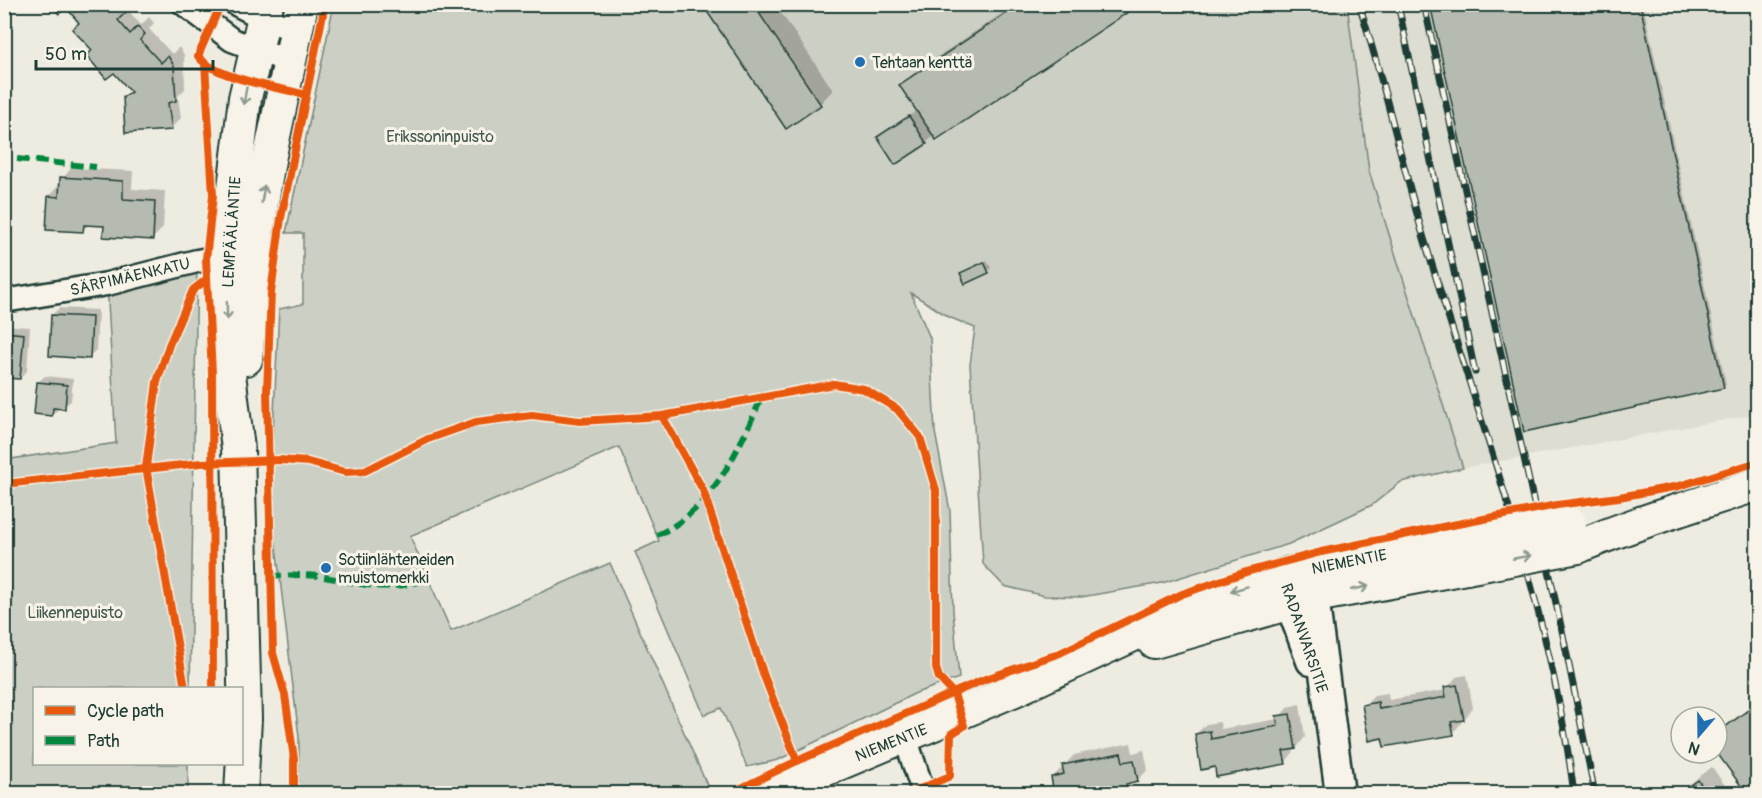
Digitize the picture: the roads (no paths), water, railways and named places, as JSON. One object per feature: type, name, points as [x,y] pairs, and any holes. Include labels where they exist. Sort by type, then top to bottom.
[{"type":"main road","name":"LEMPÄÄLÄNTIE","points":[[243,749],[245,719],[238,447],[228,365],[241,253],[245,98],[255,50],[255,9]]},
{"type":"main road","name":"LEMPÄÄLÄNTIE","points":[[241,253],[268,160],[299,18]]},
{"type":"main road","name":"NIEMENTIE","points":[[767,794],[818,770],[905,737],[1080,660],[1110,655],[1300,586],[1633,524],[1680,512],[1758,484]]},
{"type":"main road","name":"LEMPÄÄLÄNTIE","points":[[245,719],[258,794]]},
{"type":"main road","name":"LEMPÄÄLÄNTIE","points":[[240,794],[242,765]]},
{"type":"street","points":[[184,4],[232,39],[290,62]]},
{"type":"street","points":[[255,9],[299,18]]},
{"type":"street","name":"SÄRPIMÄENKATU","points":[[4,301],[107,284],[241,253]]},
{"type":"street","name":"RADANVARSITIE","points":[[1300,586],[1326,700],[1340,794]]},
{"type":"street","points":[[905,737],[924,794]]},
{"type":"railway","points":[[1359,4],[1426,245],[1512,516],[1531,585],[1563,723],[1574,794]]},
{"type":"railway","points":[[1398,4],[1475,372]]},
{"type":"railway","points":[[1424,4],[1563,635],[1595,794]]},
{"type":"place","name":"Tehtaan kenttä","points":[[860,62]]},
{"type":"place","name":"Sotiinlähteneiden muistomerkki","points":[[326,568]]},
{"type":"park label","name":"Erikssoninpuisto","points":[[440,136]]},
{"type":"park label","name":"Liikennepuisto","points":[[75,612]]}]
